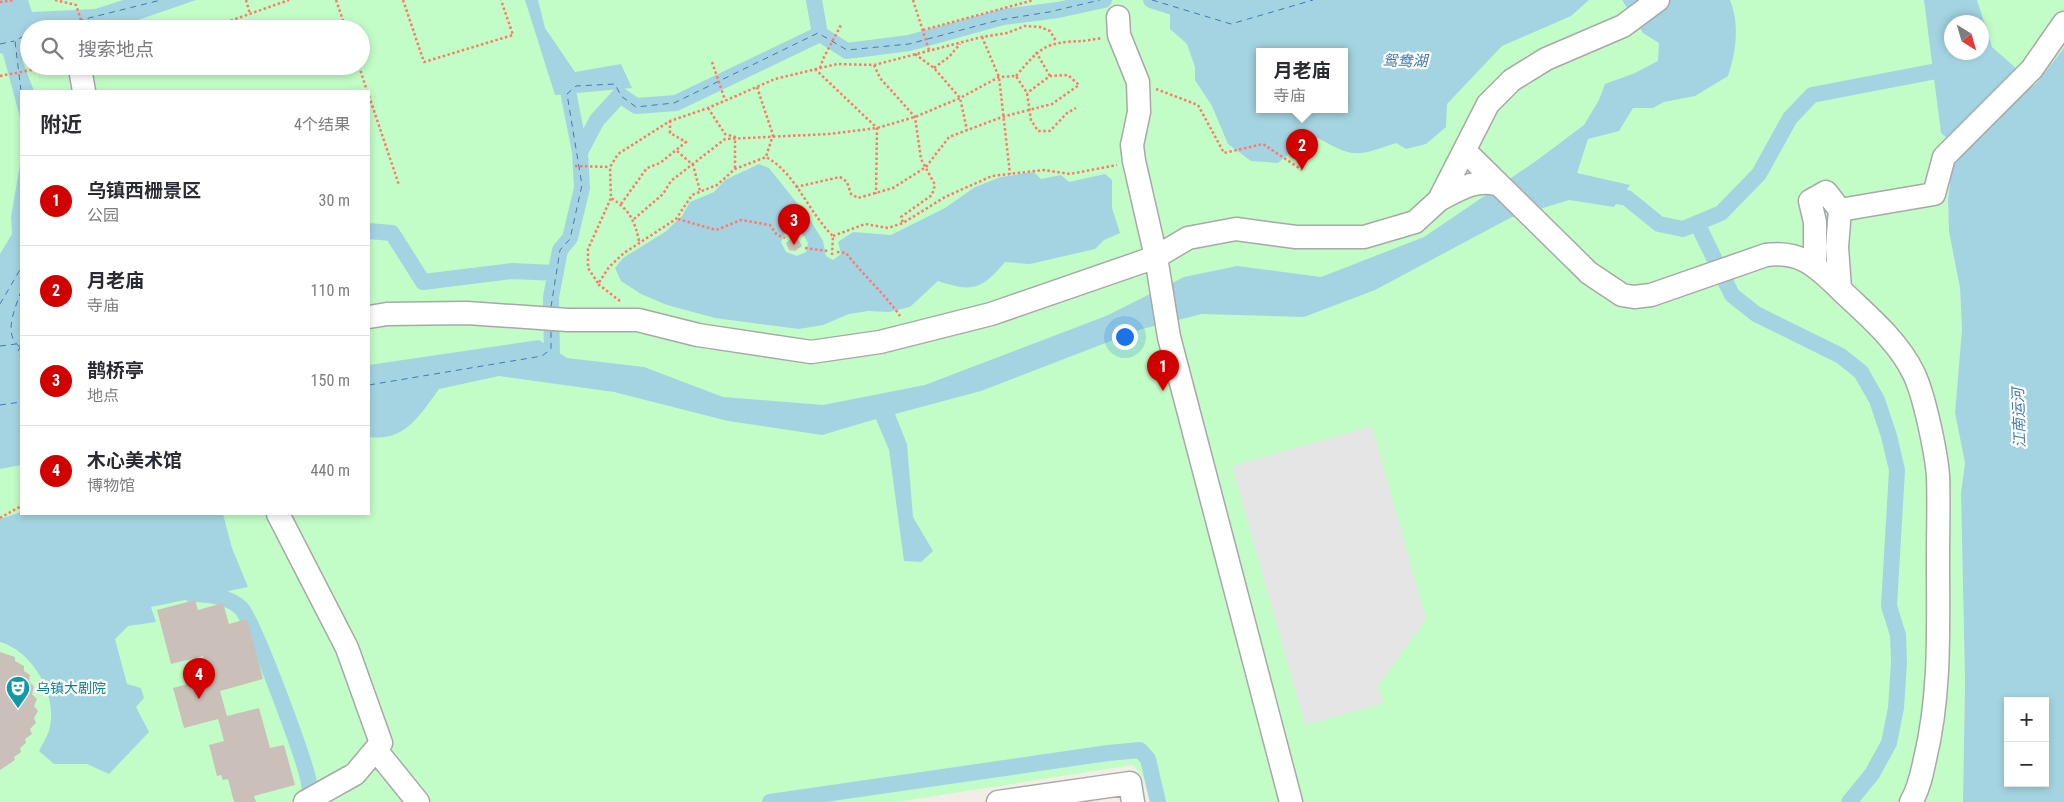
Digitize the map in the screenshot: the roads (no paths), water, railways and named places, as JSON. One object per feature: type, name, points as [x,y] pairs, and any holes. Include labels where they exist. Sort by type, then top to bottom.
[{"type":"street","points":[[1439,200],[1488,104],[1512,80],[1546,59],[1623,26],[1658,0]]},
{"type":"street","points":[[1840,210],[1934,194],[1944,157],[2032,69],[2064,23]]},
{"type":"street","points":[[1118,26],[1138,82],[1139,112],[1132,145],[1134,162],[1156,257],[1169,337],[1291,802]]},
{"type":"street","points":[[81,75],[84,90]]},
{"type":"street","points":[[1465,151],[1496,184],[1589,273],[1622,295],[1634,297],[1651,295],[1751,260],[1782,253],[1794,255],[1815,266],[1840,289],[1889,338],[1914,373],[1921,394],[1938,474],[1938,646],[1936,699],[1924,765],[1911,802]]},
{"type":"street","points":[[370,317],[387,314],[467,313],[568,320],[638,320],[698,335],[810,352],[880,342],[991,314],[1156,257],[1188,238],[1236,229],[1296,237],[1364,237],[1415,222],[1439,200],[1475,183],[1485,181],[1496,184]]},
{"type":"street","points":[[1815,266],[1815,222],[1810,200],[1826,192],[1840,210],[1837,247],[1840,289]]},
{"type":"street","points":[[279,515],[347,648],[381,743],[355,774],[305,802]]},
{"type":"street","points":[[376,750],[418,802]]},
{"type":"street","points":[[998,802],[1132,792]]},
{"type":"water","points":[[0,0],[28,0],[32,12],[95,9],[123,0],[196,0],[138,20],[20,20],[20,75],[28,75],[34,90],[20,90],[20,117],[3,54],[0,53]]},
{"type":"water","points":[[525,0],[538,0],[545,28],[575,72],[621,64],[632,88],[555,95]]},
{"type":"water","name":"鸳鸯湖","points":[[1176,0],[1589,0],[1571,16],[1502,46],[1447,104],[1446,127],[1426,144],[1406,149],[1396,143],[1373,151],[1356,153],[1340,149],[1318,138],[1294,149],[1278,163],[1251,161],[1228,144],[1212,106],[1195,80],[1195,67],[1187,44],[1170,29],[1170,6]]},
{"type":"water","points":[[1622,0],[1730,0],[1733,9],[1736,38],[1728,76],[1695,96],[1664,102],[1653,108],[1633,108],[1619,131],[1588,139],[1577,173],[1630,185],[1614,207],[1569,200],[1510,218],[1375,290],[1304,317],[1202,314],[1142,329],[981,391],[895,414],[907,444],[913,517],[933,551],[921,562],[904,561],[889,450],[876,419],[822,435],[728,421],[614,392],[499,376],[439,389],[418,417],[402,431],[382,437],[370,437],[370,365],[539,340],[567,358],[644,367],[723,397],[823,405],[925,385],[1106,316],[1184,277],[1237,266],[1321,277],[1424,237],[1536,161],[1584,125],[1599,100],[1605,84],[1635,73],[1658,61],[1659,43],[1643,33]]},
{"type":"water","name":"江南运河","points":[[1924,0],[1977,0],[1982,15],[1944,15],[1944,60],[1989,60],[1989,38],[1992,47],[2035,85],[2064,48],[2064,802],[1963,802],[1965,681],[1961,493],[1965,463],[1955,413],[1962,329],[1960,288],[1949,232],[1948,199],[1952,169],[1963,152],[1941,133]]},
{"type":"water","points":[[759,164],[769,168],[809,218],[823,241],[826,256],[833,260],[841,254],[838,242],[853,232],[891,235],[945,208],[975,187],[1001,177],[1034,172],[1041,179],[1061,175],[1069,182],[1105,174],[1112,180],[1112,208],[1120,233],[1104,240],[1095,249],[1030,264],[1005,262],[990,278],[976,286],[960,287],[938,281],[910,307],[889,312],[868,311],[849,314],[823,325],[799,329],[715,318],[667,305],[641,294],[621,281],[615,268],[623,258],[665,232],[682,216],[690,202],[714,192],[725,180]],"holes":[[[794,231],[804,236],[808,243],[806,252],[797,256],[786,252],[781,242],[785,233]]]},
{"type":"water","points":[[20,165],[20,465],[0,469],[0,254],[12,234],[11,217]]},
{"type":"water","points":[[20,512],[20,515],[223,515],[232,548],[248,587],[151,607],[156,622],[128,626],[115,639],[127,684],[141,688],[144,698],[136,707],[149,732],[109,774],[87,764],[54,764],[39,751],[50,726],[50,701],[46,688],[40,675],[22,654],[0,642],[0,519]]},
{"type":"waterway","points":[[814,0],[820,34],[847,51],[909,43],[1003,17],[1058,10],[1104,0]]},
{"type":"waterway","points":[[1151,0],[1170,6]]},
{"type":"waterway","points":[[552,358],[551,297],[560,250],[570,238],[582,188],[580,152],[597,120],[620,95],[636,106],[676,103],[820,34]]},
{"type":"waterway","points":[[1600,193],[1627,198],[1659,224],[1683,229],[1721,213],[1759,174],[1790,118],[1812,95],[1947,69]]},
{"type":"waterway","points":[[562,73],[566,81],[580,152]]},
{"type":"waterway","points":[[1697,223],[1732,295],[1756,314],[1841,356],[1861,372],[1877,400],[1889,436],[1897,470],[1889,606],[1898,635],[1899,663],[1896,708],[1889,743],[1872,774],[1849,802]]},
{"type":"waterway","points":[[370,231],[392,233],[423,282],[512,271],[556,273]]},
{"type":"waterway","points":[[191,594],[223,598],[241,608],[257,638],[299,748],[309,783],[310,802]]},
{"type":"waterway","points":[[770,802],[1140,750],[1148,759],[1158,802]]},
{"type":"place","name":"月老庙","points":[[1302,170]]},
{"type":"place","name":"鹊桥亭","points":[[794,245]]},
{"type":"place","name":"乌镇西栅景区","points":[[1163,391]]},
{"type":"place","name":"木心美术馆","points":[[199,699]]},
{"type":"place","name":"乌镇大剧院","points":[[18,709]]}]
